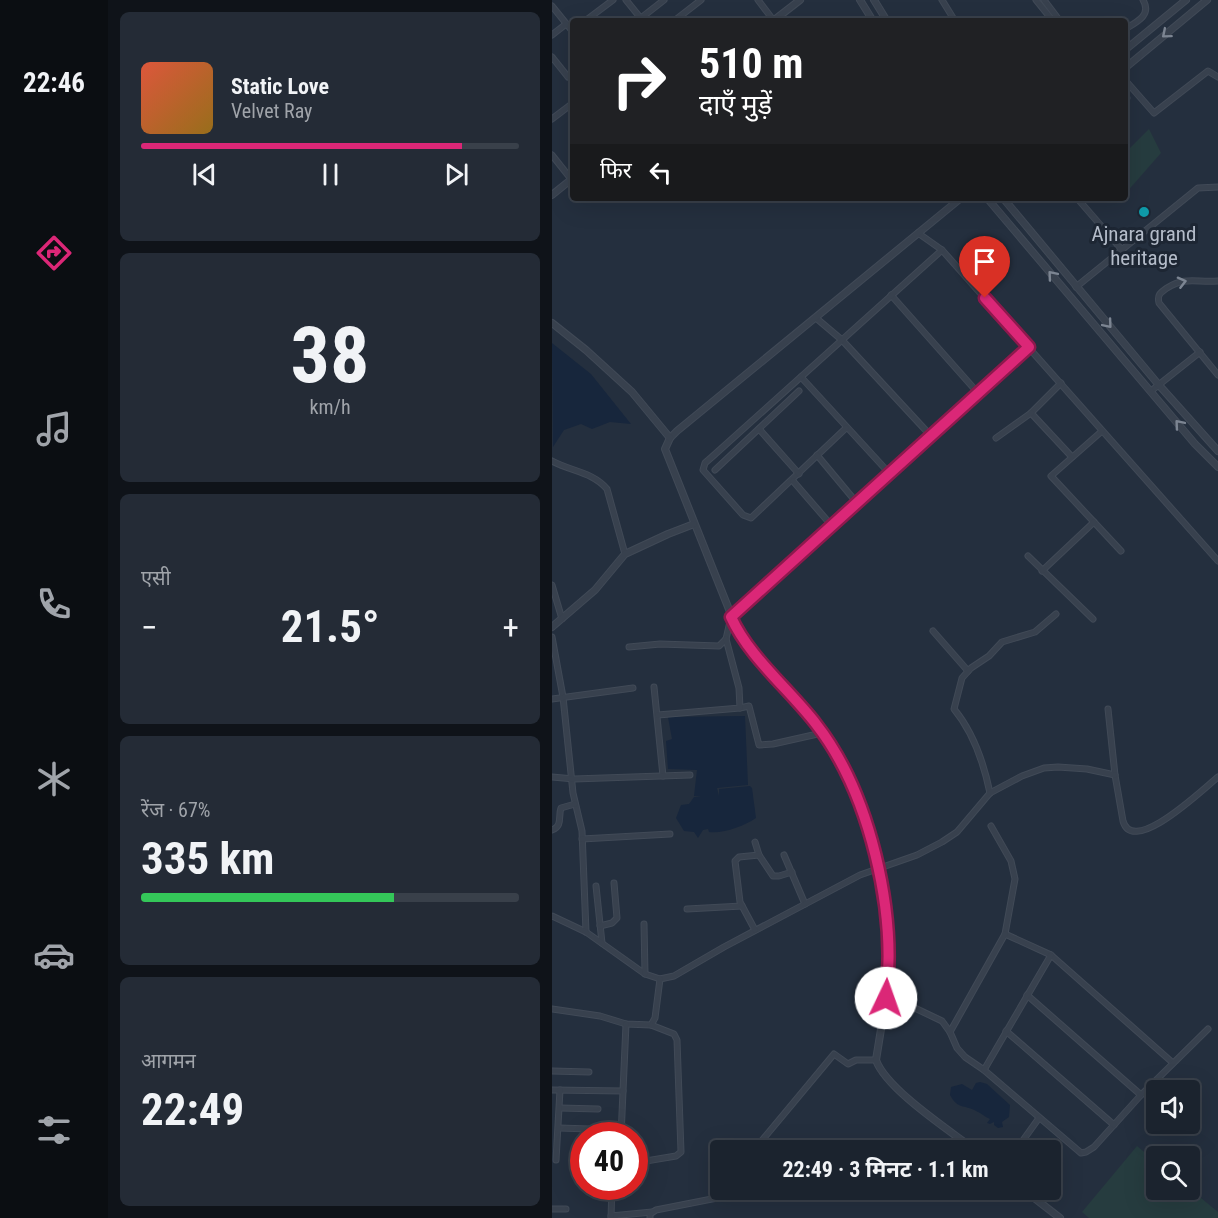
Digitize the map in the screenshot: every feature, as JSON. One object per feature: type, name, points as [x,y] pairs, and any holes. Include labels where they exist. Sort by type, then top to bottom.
[{"type":"street","points":[[589,18],[613,0]]},
{"type":"street","points":[[626,0],[640,18]]},
{"type":"street","points":[[644,18],[664,0]]},
{"type":"street","points":[[758,0],[771,18]]},
{"type":"street","points":[[777,18],[800,0]]},
{"type":"street","points":[[860,0],[871,18]]},
{"type":"street","points":[[874,0],[885,18]]},
{"type":"street","points":[[942,0],[952,18]]},
{"type":"street","points":[[1036,0],[1051,18]]},
{"type":"street","points":[[1044,0],[1058,18]]},
{"type":"street","points":[[1128,27],[1141,20],[1146,13],[1143,0]]},
{"type":"street","points":[[1128,48],[1186,0]]},
{"type":"street","points":[[1128,66],[1207,0]]},
{"type":"street","points":[[678,18],[699,1]]},
{"type":"street","points":[[552,6],[570,28]]},
{"type":"street","points":[[552,35],[566,24]]},
{"type":"street","points":[[1128,42],[1131,45]]},
{"type":"street","points":[[552,57],[568,77]]},
{"type":"street","points":[[1128,83],[1151,111],[1156,112],[1208,71],[1218,77]]},
{"type":"street","points":[[1128,91],[1132,88]]},
{"type":"street","points":[[552,108],[555,117],[570,105]]},
{"type":"street","points":[[552,155],[570,176]]},
{"type":"street","points":[[552,195],[570,180]]},
{"type":"street","points":[[1076,287],[1198,188],[1218,187]]},
{"type":"street","points":[[957,201],[670,438],[665,446],[665,452],[731,617],[746,645],[795,698],[822,733],[840,760],[867,824],[878,867],[887,934],[886,998],[876,1060],[884,1076],[896,1088],[962,1140]]},
{"type":"street","points":[[990,201],[1195,444],[1218,467]]},
{"type":"street","points":[[1006,201],[1158,384],[1218,451]]},
{"type":"street","points":[[1079,201],[1096,223],[1122,250]]},
{"type":"street","points":[[918,233],[942,250],[1218,561]]},
{"type":"street","points":[[846,428],[754,516],[746,518],[703,470],[705,463],[942,250]]},
{"type":"street","points":[[1218,281],[1178,281],[1160,293],[1158,298],[1159,303],[1218,375]]},
{"type":"street","points":[[891,295],[978,393]]},
{"type":"street","points":[[816,318],[842,340],[931,436]]},
{"type":"street","points":[[552,323],[632,392],[670,438]]},
{"type":"street","points":[[740,708],[739,688],[726,639],[731,617],[1029,347]]},
{"type":"street","points":[[1151,391],[1200,352]]},
{"type":"street","points":[[801,377],[890,474]]},
{"type":"street","points":[[996,438],[1031,413],[1061,383]]},
{"type":"street","points":[[715,470],[800,391]]},
{"type":"street","points":[[1031,413],[1072,457]]},
{"type":"street","points":[[750,422],[799,474]]},
{"type":"street","points":[[1102,431],[1051,476],[1121,551]]},
{"type":"street","points":[[817,455],[858,503]]},
{"type":"street","points":[[552,461],[593,477],[607,489],[626,554]]},
{"type":"street","points":[[793,481],[832,526]]},
{"type":"street","points":[[1042,571],[1094,522]]},
{"type":"street","points":[[552,627],[594,590],[626,554],[694,524]]},
{"type":"street","points":[[1028,556],[1093,619]]},
{"type":"street","points":[[552,585],[562,619]]},
{"type":"street","points":[[990,793],[985,770],[974,742],[963,719],[954,709],[959,687],[968,670],[989,656],[1002,642],[1035,632],[1056,614]]},
{"type":"street","points":[[933,631],[968,670]]},
{"type":"street","points":[[552,637],[563,698],[571,778],[582,839],[586,932]]},
{"type":"street","points":[[629,647],[660,644],[719,646],[726,639]]},
{"type":"street","points":[[654,687],[663,776]]},
{"type":"street","points":[[552,699],[633,688]]},
{"type":"street","points":[[658,715],[749,706],[759,746],[822,733]]},
{"type":"street","points":[[1108,709],[1115,775],[1125,827],[1131,832],[1142,832],[1157,825],[1218,777]]},
{"type":"street","points":[[552,916],[586,932],[645,974],[660,980],[674,976],[755,930],[878,867],[916,855],[942,842],[957,832],[990,793],[1044,768],[1087,769],[1115,775]]},
{"type":"street","points":[[552,777],[690,775]]},
{"type":"street","points":[[552,830],[558,827],[561,808],[575,804]]},
{"type":"street","points":[[950,1032],[1005,934],[1015,879],[1011,861],[991,826]]},
{"type":"street","points":[[582,839],[670,834]]},
{"type":"street","points":[[755,842],[759,855],[773,876],[792,872]]},
{"type":"street","points":[[755,930],[739,897],[735,861],[739,857],[759,855]]},
{"type":"street","points":[[784,855],[806,904]]},
{"type":"street","points":[[600,926],[612,923],[617,918],[614,883]]},
{"type":"street","points":[[596,886],[602,943]]},
{"type":"street","points":[[687,909],[742,906]]},
{"type":"street","points":[[644,924],[645,974]]},
{"type":"street","points":[[1005,934],[1051,955],[1173,1063]]},
{"type":"street","points":[[984,1070],[1051,955]]},
{"type":"street","points":[[651,1025],[655,1018],[660,980]]},
{"type":"street","points":[[1027,994],[1141,1095]]},
{"type":"street","points":[[886,998],[900,1001],[942,1022],[965,1057],[984,1070],[1082,1153],[1094,1147],[1141,1095],[1208,1029]]},
{"type":"street","points":[[552,1008],[600,1016],[627,1024],[651,1025],[676,1036],[681,1152],[676,1156],[648,1160]]},
{"type":"street","points":[[622,1122],[627,1024]]},
{"type":"street","points":[[1006,1031],[1114,1125]]},
{"type":"street","points":[[762,1140],[834,1054],[848,1064],[856,1060],[876,1060]]},
{"type":"street","points":[[552,1071],[589,1072]]},
{"type":"street","points":[[552,1090],[623,1091]]},
{"type":"street","points":[[556,1160],[560,1090]]},
{"type":"street","points":[[560,1108],[598,1109]]},
{"type":"street","points":[[1024,1140],[1040,1118]]},
{"type":"street","points":[[559,1128],[570,1129]]},
{"type":"street","points":[[612,1200],[611,1217],[651,1215],[663,1208],[710,1199]]},
{"type":"street","points":[[1036,1200],[1059,1218]]},
{"type":"street","points":[[552,1209],[566,1209]]},
{"type":"green space","points":[[1149,129],[1161,153],[1128,191],[1128,150]]},
{"type":"green space","points":[[1137,1146],[1146,1154],[1146,1200],[1200,1200],[1200,1197],[1218,1212],[1218,1218],[1089,1218],[1082,1212]]},
{"type":"water","points":[[552,343],[591,374],[631,424],[610,422],[592,429],[581,424],[564,430],[553,447]]},
{"type":"water","points":[[745,716],[748,785],[717,788],[719,796],[719,789],[750,786],[756,818],[727,831],[703,830],[698,838],[694,832],[684,831],[676,818],[681,805],[689,804],[694,797],[702,796],[694,796],[697,770],[668,769],[666,741],[672,739],[668,717]]},
{"type":"water","points":[[976,1083],[987,1084],[1010,1105],[1009,1117],[1002,1122],[1003,1127],[998,1128],[994,1122],[987,1123],[990,1119],[959,1105],[950,1095],[951,1087],[962,1084],[972,1090]]},
{"type":"place","name":"Ajnara grand heritage","points":[[1144,212]]},
{"type":"route","points":[[886,998],[888,986],[887,934],[878,867],[867,824],[848,775],[818,726],[746,645],[731,617],[1029,347],[985,298]]}]
